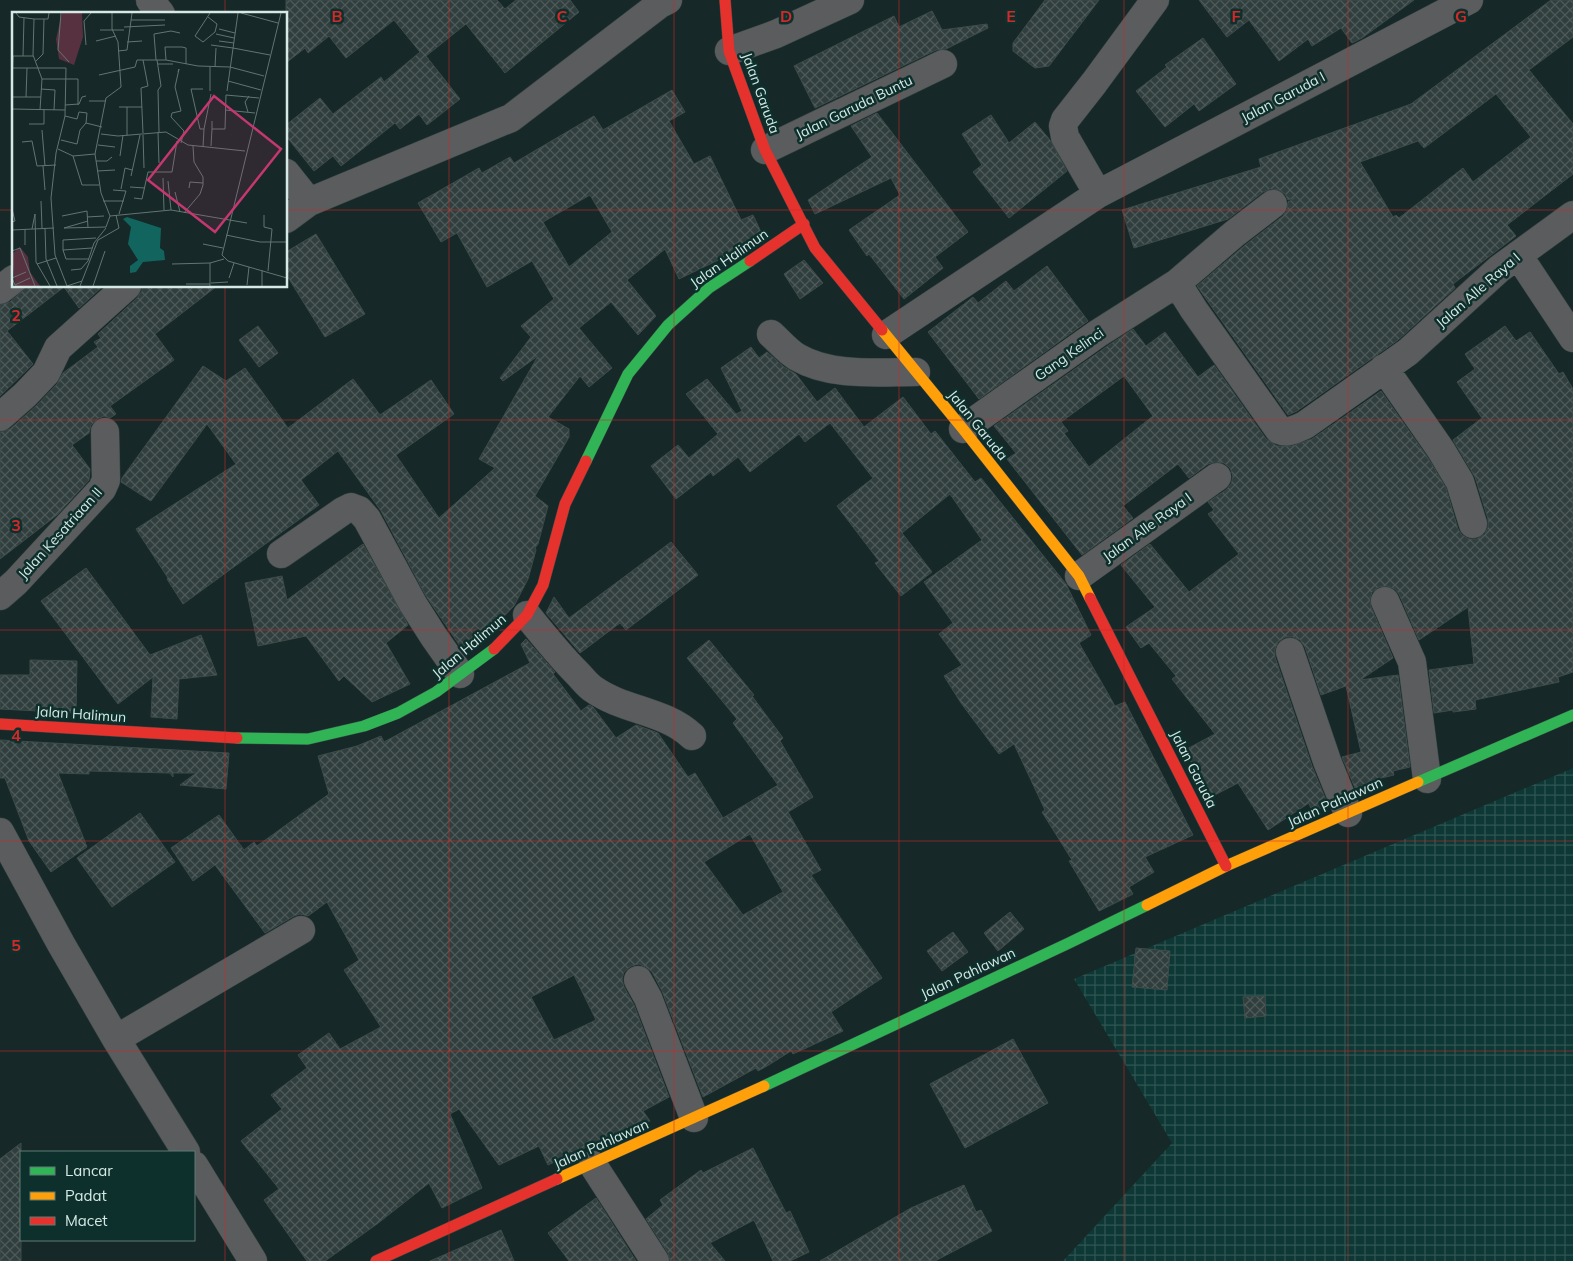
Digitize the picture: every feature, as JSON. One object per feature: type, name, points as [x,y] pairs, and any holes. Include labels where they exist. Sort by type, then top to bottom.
[{"type":"street","points":[[150,0],[159,12]]},
{"type":"street","points":[[288,218],[309,202],[511,118],[660,4],[668,0]]},
{"type":"street","name":"Jalan Garuda","points":[[725,0],[730,51],[765,150],[815,248],[963,429],[1078,576],[1226,866]]},
{"type":"street","points":[[730,51],[776,34],[850,0]]},
{"type":"street","points":[[1098,194],[1065,138],[1063,126],[1065,120],[1155,0]]},
{"type":"street","name":"Jalan Garuda I","points":[[886,335],[1098,194],[1469,0]]},
{"type":"street","name":"Jalan Garuda Buntu","points":[[765,150],[943,64]]},
{"type":"street","points":[[288,176],[309,202]]},
{"type":"street","name":"Gang Kelinci","points":[[963,429],[1097,334],[1177,283],[1234,234],[1273,204]]},
{"type":"street","name":"Jalan Alle Raya I","points":[[1177,283],[1279,430],[1284,432],[1292,431],[1305,425],[1408,352],[1498,269],[1573,215]]},
{"type":"street","name":"Jalan Halimun","points":[[0,724],[248,739],[308,739],[364,726],[398,713],[436,692],[495,648],[527,615],[542,585],[565,504],[628,374],[668,324],[709,288],[804,224]]},
{"type":"street","points":[[1518,254],[1573,338]]},
{"type":"street","points":[[0,290],[12,281]]},
{"type":"street","points":[[0,417],[46,373],[58,348],[125,288]]},
{"type":"street","points":[[771,334],[796,357],[820,367],[845,371],[916,372]]},
{"type":"street","points":[[1384,368],[1441,450],[1460,482],[1473,524]]},
{"type":"street","name":"Jalan Kesatriaan II","points":[[0,596],[16,582],[102,489],[106,480],[105,432]]},
{"type":"street","name":"Jalan Alle Raya I","points":[[1078,576],[1217,477]]},
{"type":"street","points":[[281,554],[343,511],[351,507],[356,508],[367,519],[413,604],[460,674]]},
{"type":"street","points":[[1385,601],[1412,662],[1427,779]]},
{"type":"street","points":[[527,615],[570,666],[593,689],[626,704],[667,719],[683,727],[692,736]]},
{"type":"street","points":[[1290,652],[1327,762],[1348,813]]},
{"type":"street","name":"Jalan Pahlawan","points":[[376,1261],[593,1165],[1069,943],[1226,866],[1573,715]]},
{"type":"street","points":[[0,832],[61,944],[116,1039],[185,1151]]},
{"type":"street","points":[[116,1039],[301,930]]},
{"type":"street","points":[[638,980],[648,998],[694,1118]]},
{"type":"street","points":[[593,1165],[654,1261]]},
{"type":"street","points":[[195,1167],[253,1261]]},
{"type":"shaded area","points":[[1573,768],[1573,1261],[1063,1261],[1172,1143],[1074,979]]},
{"type":"building","points":[[286,0],[497,0],[505,9],[516,0],[570,0],[579,12],[505,73],[466,24],[426,56],[460,99],[427,125],[419,114],[400,129],[395,123],[341,166],[333,156],[314,171],[288,138],[288,123],[320,98],[333,114],[381,77],[384,82],[420,52],[394,20],[346,58],[329,36],[308,53],[305,48],[288,61],[288,12],[286,12]]},
{"type":"building","points":[[1045,0],[1099,0],[1049,66],[1035,68],[1013,51],[1013,43]]},
{"type":"building","points":[[1199,0],[1414,0],[1362,38],[1352,43],[1341,28],[1312,46],[1308,39],[1279,61],[1249,20],[1227,37]]},
{"type":"building","points":[[1551,0],[1573,0],[1573,37],[1529,70],[1573,124],[1573,174],[1507,225],[1516,236],[1453,284],[1455,288],[1398,340],[1297,411],[1288,415],[1197,286],[1283,216],[1287,210],[1288,202],[1295,198],[1288,200],[1285,194],[1279,190],[1270,189],[1263,192],[1228,219],[1134,248],[1122,210],[1261,167],[1259,159],[1411,104]],"holes":[[[1496,94],[1531,137],[1473,182],[1463,168],[1399,218],[1396,215],[1393,217],[1360,162],[1418,141],[1424,148]]]},
{"type":"building","points":[[932,11],[942,30],[987,24],[988,28],[946,49],[936,50],[815,108],[794,66],[894,16],[899,27]]},
{"type":"building","points":[[1203,38],[1236,84],[1199,111],[1194,104],[1165,127],[1136,91],[1167,67],[1165,65]]},
{"type":"building","points":[[672,90],[685,112],[669,121],[694,164],[710,156],[741,220],[753,215],[762,234],[731,254],[679,279],[665,249],[627,280],[656,316],[638,335],[611,302],[579,328],[612,368],[589,387],[580,376],[548,417],[569,429],[569,437],[535,496],[548,506],[528,579],[514,606],[485,636],[464,652],[426,596],[381,511],[338,451],[301,480],[319,505],[183,604],[136,529],[236,464],[207,424],[151,501],[121,482],[203,366],[226,381],[245,368],[288,428],[353,379],[380,415],[431,380],[454,414],[396,455],[439,518],[495,468],[479,459],[538,356],[503,381],[500,378],[531,337],[521,326],[554,299],[532,261],[487,287],[457,233],[441,242],[418,203],[479,168],[482,173],[510,157],[514,163],[594,116],[603,130]],"holes":[[[590,195],[612,232],[569,267],[543,222]]]},
{"type":"building","points":[[877,113],[968,232],[935,257],[943,268],[904,299],[869,254],[867,256],[849,230],[900,195],[891,178],[815,214],[808,200],[872,157],[851,126]]},
{"type":"building","points":[[991,115],[1009,143],[1035,122],[1050,140],[1067,171],[1009,218],[973,172],[982,165],[962,134]]},
{"type":"building","points":[[316,234],[365,314],[325,337],[288,277],[288,251]]},
{"type":"building","points":[[804,260],[823,283],[800,299],[784,274]]},
{"type":"building","points":[[1047,266],[1088,321],[979,399],[928,332],[973,297],[978,303],[1006,281],[1014,291]]},
{"type":"building","points":[[26,288],[63,288],[7,331],[33,364],[0,396],[0,305],[10,302]]},
{"type":"building","points":[[65,288],[101,288],[79,308]]},
{"type":"building","points":[[142,288],[214,288],[155,334],[174,360],[110,406],[116,414],[110,418],[104,416],[97,419],[91,425],[89,433],[72,445],[90,469],[89,480],[57,515],[0,559],[0,432],[10,429],[57,384],[63,373],[98,347],[94,342],[101,338],[98,334],[137,298]]},
{"type":"building","points":[[258,326],[278,353],[259,367],[239,340]]},
{"type":"building","points":[[1505,326],[1516,341],[1530,332],[1559,374],[1563,372],[1573,389],[1573,672],[1558,677],[1559,682],[1475,700],[1476,709],[1434,713],[1429,670],[1474,664],[1468,607],[1419,640],[1399,594],[1395,589],[1387,586],[1379,587],[1372,592],[1370,599],[1371,607],[1393,658],[1360,680],[1398,675],[1410,767],[1393,771],[1394,775],[1369,781],[1369,784],[1355,788],[1342,757],[1361,752],[1346,686],[1321,695],[1305,647],[1300,640],[1293,637],[1285,637],[1278,642],[1275,649],[1275,657],[1312,766],[1328,805],[1312,812],[1309,803],[1268,830],[1238,783],[1209,798],[1185,750],[1215,734],[1172,679],[1176,676],[1149,643],[1141,648],[1126,627],[1155,607],[1121,565],[1150,544],[1189,592],[1239,554],[1208,514],[1214,510],[1208,502],[1226,490],[1231,484],[1233,476],[1230,468],[1224,463],[1215,462],[1208,464],[1189,478],[1178,464],[1123,506],[1133,518],[1082,555],[1007,459],[1016,453],[994,426],[1133,329],[1146,346],[1165,332],[1198,377],[1214,365],[1266,439],[1277,446],[1292,446],[1312,439],[1381,391],[1428,458],[1446,488],[1458,529],[1462,535],[1469,539],[1477,539],[1485,534],[1488,527],[1488,519],[1475,477],[1453,440],[1482,418],[1457,382],[1475,369],[1465,354]],"holes":[[[1124,376],[1153,416],[1089,467],[1064,433],[1068,431],[1061,422]]]},
{"type":"building","points":[[751,347],[759,358],[767,352],[784,367],[796,374],[817,402],[835,388],[864,427],[903,397],[931,434],[935,431],[975,482],[981,478],[1066,584],[1091,635],[1079,643],[1115,706],[1125,702],[1193,835],[1145,857],[1154,872],[1129,887],[1133,894],[1099,911],[1069,861],[1072,860],[1042,812],[1045,810],[1014,744],[999,754],[961,703],[944,676],[962,665],[939,634],[953,623],[924,582],[982,540],[950,494],[902,533],[932,572],[901,596],[875,563],[879,561],[837,506],[873,478],[830,423],[805,442],[799,434],[750,472],[738,457],[713,476],[711,472],[676,499],[651,466],[678,445],[689,458],[718,434],[686,394],[707,379],[736,414],[742,411],[721,368]]},
{"type":"building","points":[[671,542],[698,575],[626,630],[620,623],[580,653],[546,613],[554,597],[569,618]]},
{"type":"building","points":[[363,544],[408,625],[386,643],[410,684],[372,702],[344,676],[339,681],[306,636],[258,646],[245,583],[282,576],[287,600]]},
{"type":"building","points":[[86,568],[150,655],[201,635],[217,675],[179,679],[177,719],[151,717],[153,677],[118,704],[41,601]]},
{"type":"building","points":[[526,639],[555,672],[553,674],[581,711],[589,705],[593,707],[616,738],[636,725],[658,733],[688,777],[695,773],[723,818],[778,785],[733,723],[737,719],[687,658],[709,640],[754,695],[752,696],[783,738],[780,741],[813,797],[788,812],[821,870],[811,875],[882,978],[831,1012],[843,1031],[793,1054],[791,1051],[758,1071],[756,1068],[703,1097],[662,991],[652,972],[639,964],[631,966],[624,972],[622,979],[624,987],[634,1005],[669,1097],[643,1111],[650,1121],[620,1134],[619,1132],[548,1165],[539,1146],[499,1165],[459,1109],[450,1114],[482,1188],[442,1208],[429,1183],[377,1224],[325,1261],[307,1261],[264,1200],[279,1189],[241,1141],[282,1109],[271,1095],[307,1068],[298,1055],[329,1033],[340,1049],[381,1027],[344,970],[359,960],[327,902],[308,916],[300,914],[294,916],[265,933],[215,865],[193,881],[171,848],[219,815],[244,850],[254,842],[257,846],[329,794],[318,756],[357,746],[381,736],[384,742],[530,663],[521,644]],"holes":[[[750,834],[783,892],[743,915],[704,862]],[[574,975],[596,1020],[554,1040],[531,997]]]},
{"type":"building","points":[[30,660],[77,661],[76,713],[0,709],[0,675],[30,675]]},
{"type":"building","points":[[0,740],[229,753],[226,789],[180,785],[196,773],[173,773],[173,777],[170,773],[89,771],[89,774],[58,773],[87,847],[51,872],[29,841],[5,778],[0,778]]},
{"type":"building","points":[[140,813],[175,862],[112,907],[77,858]]},
{"type":"building","points":[[1010,912],[1024,929],[998,951],[984,933]]},
{"type":"building","points":[[953,932],[968,952],[942,971],[927,951]]},
{"type":"building","points":[[1136,948],[1170,951],[1167,990],[1132,987]]},
{"type":"building","points":[[1265,996],[1266,1016],[1245,1018],[1243,997]]},
{"type":"building","points":[[1013,1039],[1048,1103],[965,1148],[930,1084]]},
{"type":"building","points":[[21,1143],[21,1261],[0,1261],[0,1159]]},
{"type":"building","points":[[753,1148],[786,1213],[790,1211],[809,1252],[790,1261],[773,1261],[754,1220],[710,1243],[725,1261],[670,1261],[668,1253],[646,1219],[663,1205],[660,1200],[701,1170],[703,1173]]},
{"type":"building","points":[[964,1185],[976,1212],[981,1210],[992,1231],[935,1261],[820,1261],[911,1208]]},
{"type":"building","points":[[596,1198],[636,1261],[569,1261],[548,1233]]},
{"type":"building","points":[[501,1230],[514,1261],[430,1261]]},
{"type":"traffic: fast","points":[[586,461],[628,374],[668,325],[709,288],[750,261]]},
{"type":"traffic: fast","points":[[237,738],[308,739],[364,726],[398,713],[436,692],[494,649]]},
{"type":"traffic: fast","points":[[1418,782],[1573,715]]},
{"type":"traffic: fast","points":[[764,1086],[1147,905]]},
{"type":"traffic: slow","points":[[882,330],[1079,576],[1090,598]]},
{"type":"traffic: slow","points":[[1147,905],[1226,866],[1418,782]]},
{"type":"traffic: slow","points":[[557,1179],[764,1086]]},
{"type":"traffic: jam","points":[[725,0],[729,51],[765,150],[815,248],[882,330]]},
{"type":"traffic: jam","points":[[750,261],[804,224]]},
{"type":"traffic: jam","points":[[494,649],[527,615],[543,585],[565,504],[586,461]]},
{"type":"traffic: jam","points":[[1090,598],[1226,866]]},
{"type":"traffic: jam","points":[[0,724],[237,738]]},
{"type":"traffic: jam","points":[[376,1261],[557,1179]]}]
